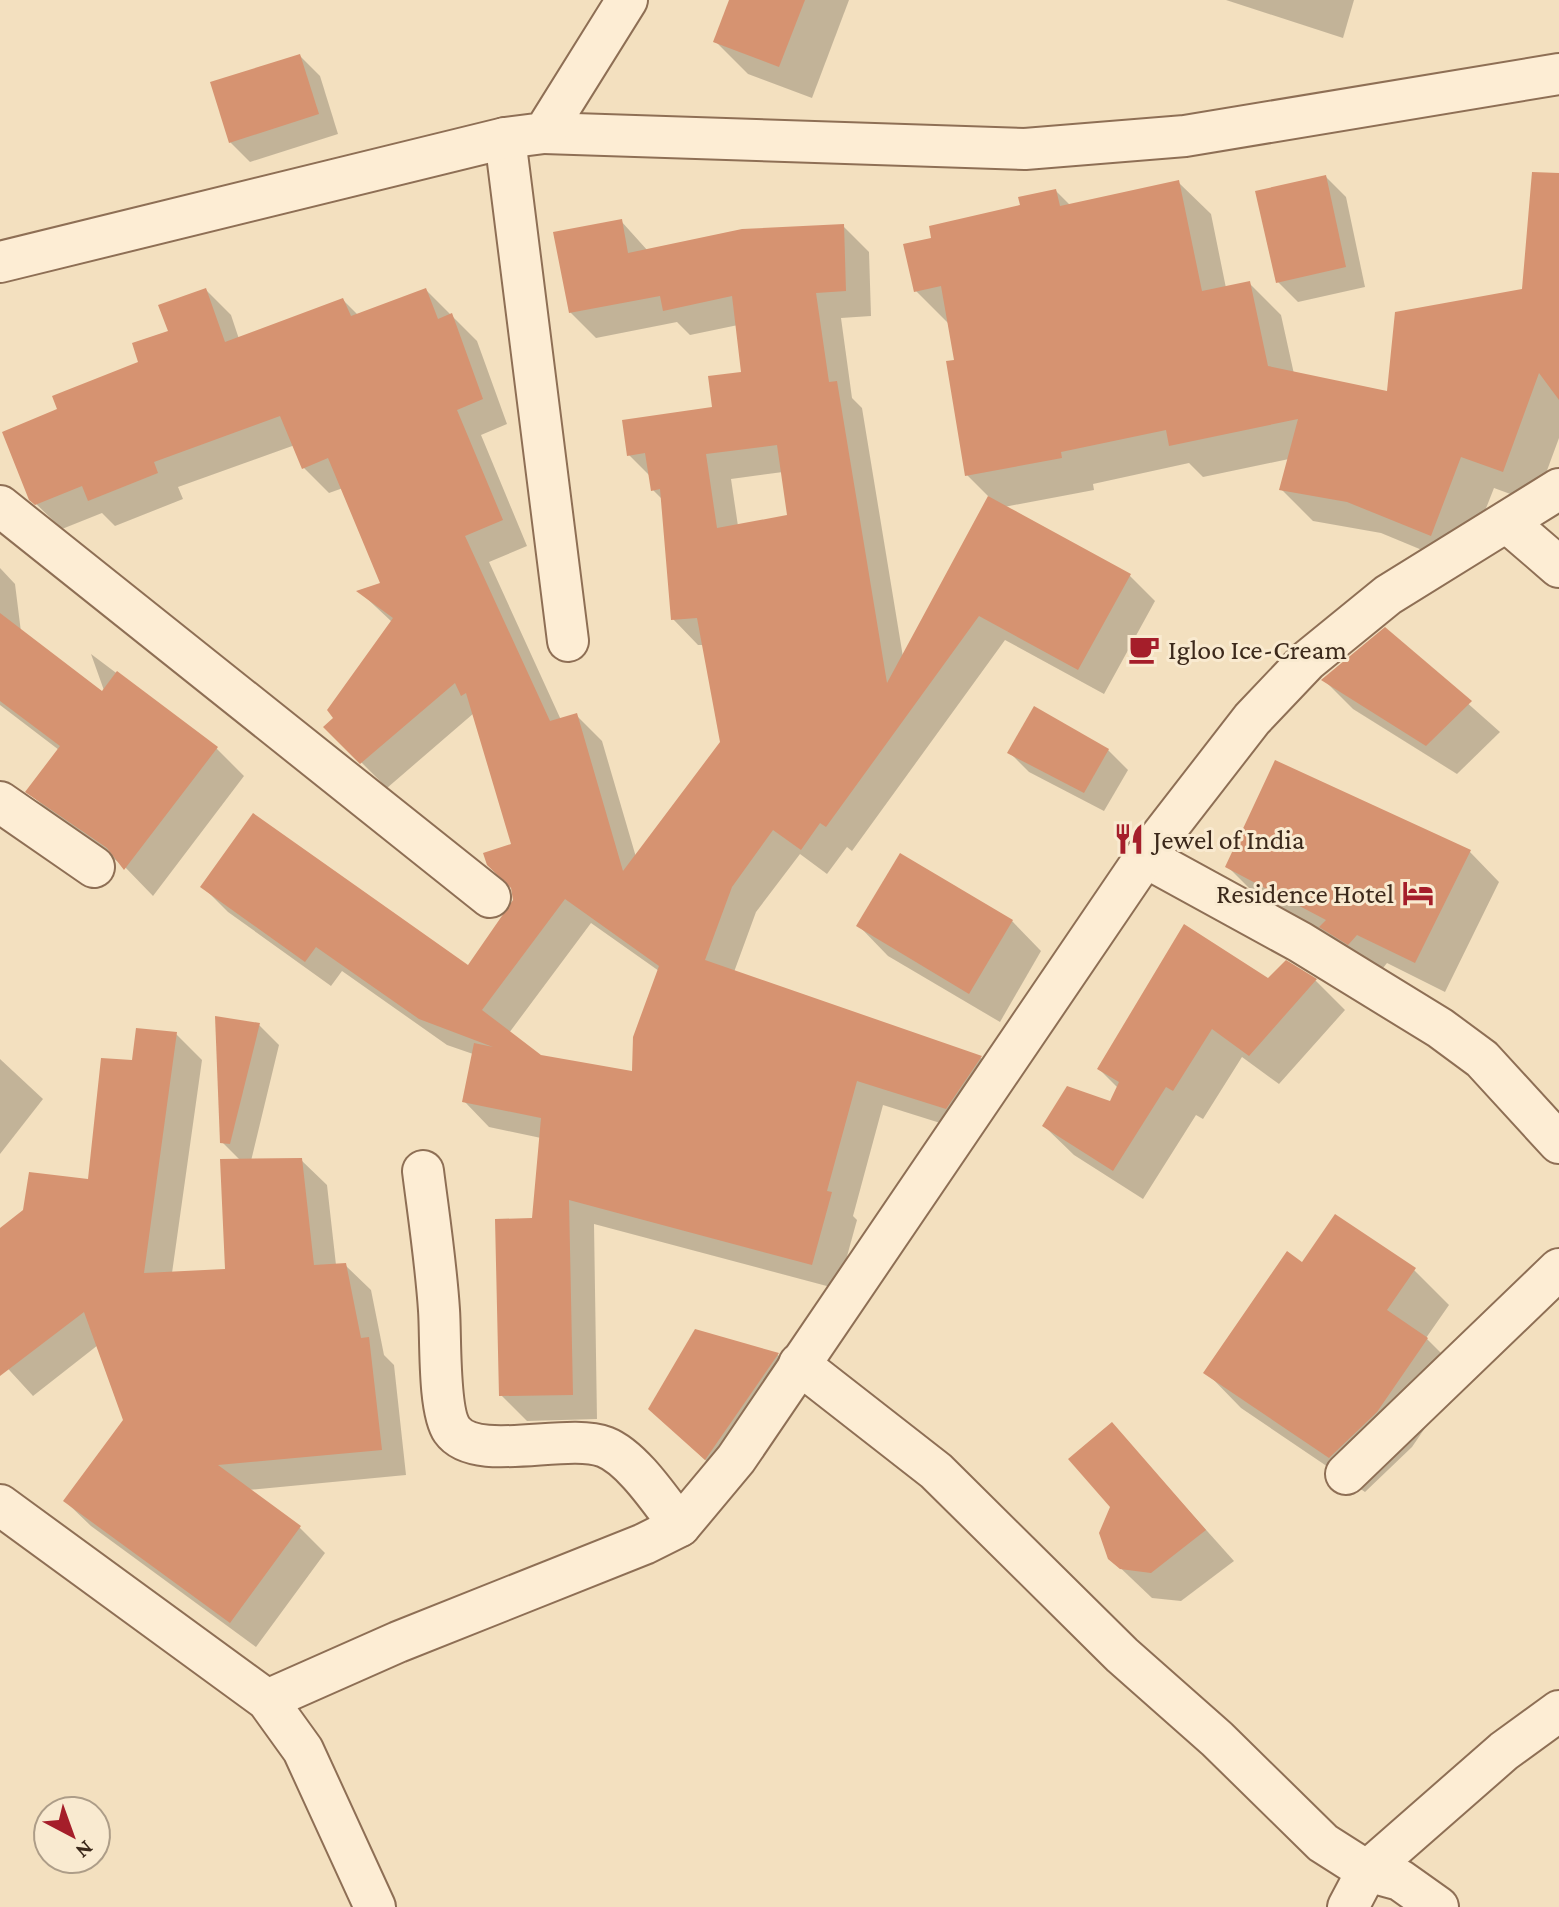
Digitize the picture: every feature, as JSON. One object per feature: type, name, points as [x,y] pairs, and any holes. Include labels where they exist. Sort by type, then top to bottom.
[{"type":"street","points":[[544,133],[627,0]]},
{"type":"street","points":[[2,259],[505,138],[544,133],[1025,149],[1185,136],[1559,74]]},
{"type":"street","points":[[505,138],[568,641]]},
{"type":"street","points":[[267,1700],[398,1642],[644,1544],[680,1526],[736,1459],[1145,857],[1252,719],[1307,661],[1388,595],[1559,489]]},
{"type":"street","points":[[0,506],[490,897]]},
{"type":"street","points":[[1508,523],[1559,567]]},
{"type":"street","points":[[0,802],[94,867]]},
{"type":"street","points":[[1145,857],[1300,942],[1440,1028],[1482,1059],[1559,1143]]},
{"type":"street","points":[[423,1171],[439,1308],[443,1393],[452,1430],[465,1441],[484,1445],[569,1441],[606,1447],[640,1476],[680,1526]]},
{"type":"street","points":[[1346,1474],[1559,1269]]},
{"type":"street","points":[[799,1364],[936,1471],[1122,1655],[1217,1739],[1323,1843],[1367,1871],[1400,1880],[1438,1907]]},
{"type":"street","points":[[0,1505],[267,1700],[303,1750],[375,1907]]},
{"type":"street","points":[[1348,1907],[1367,1871],[1504,1751],[1559,1711]]},
{"type":"building","points":[[729,0],[805,0],[779,67],[713,42]]},
{"type":"building","points":[[300,54],[319,114],[229,143],[210,82]]},
{"type":"building","points":[[1532,172],[1559,173],[1559,400],[1539,373],[1503,472],[1461,457],[1431,536],[1347,502],[1279,490],[1298,419],[1169,446],[1166,430],[1061,452],[1062,458],[965,476],[946,361],[954,360],[941,286],[914,292],[903,244],[931,238],[929,226],[1020,205],[1018,197],[1056,189],[1060,206],[1179,180],[1202,291],[1250,281],[1268,366],[1387,391],[1395,312],[1522,289]]},
{"type":"building","points":[[1326,175],[1346,267],[1276,283],[1255,191]]},
{"type":"building","points":[[622,219],[628,253],[742,229],[844,224],[846,291],[816,293],[829,382],[837,381],[887,683],[988,496],[1131,574],[1078,670],[979,616],[826,827],[820,823],[801,850],[773,830],[732,887],[705,960],[982,1056],[946,1109],[857,1081],[827,1191],[832,1192],[812,1265],[569,1200],[573,1395],[499,1396],[495,1219],[532,1218],[541,1118],[462,1102],[474,1043],[493,1047],[419,1019],[316,947],[305,962],[200,887],[253,813],[468,965],[513,900],[511,888],[487,865],[483,853],[511,844],[466,693],[461,696],[455,683],[360,764],[323,727],[333,718],[327,710],[393,618],[356,591],[380,583],[328,458],[302,469],[280,416],[154,462],[158,473],[88,501],[82,486],[35,505],[29,500],[2,432],[57,409],[52,396],[138,362],[132,343],[168,331],[158,305],[206,288],[225,342],[343,298],[351,316],[426,288],[438,319],[452,313],[483,399],[457,410],[503,520],[465,536],[550,721],[577,713],[623,871],[720,742],[697,618],[671,620],[660,489],[651,491],[645,453],[627,456],[622,420],[712,407],[708,376],[741,372],[732,296],[663,311],[660,296],[569,313],[553,232]],"holes":[[[777,445],[787,515],[717,528],[706,454]],[[565,899],[659,966],[633,1037],[632,1071],[541,1055],[482,1010]]]},
{"type":"building","points":[[0,613],[102,691],[117,671],[218,747],[124,870],[107,848],[25,792],[60,746],[0,701]]},
{"type":"building","points":[[1385,627],[1472,701],[1426,746],[1321,680]]},
{"type":"building","points":[[1034,706],[1109,749],[1084,793],[1007,753]]},
{"type":"building","points":[[1275,760],[1471,850],[1415,963],[1357,935],[1348,945],[1319,927],[1326,920],[1225,867]]},
{"type":"building","points":[[900,853],[1013,920],[969,994],[856,926]]},
{"type":"building","points":[[1184,924],[1268,978],[1286,960],[1317,979],[1249,1056],[1212,1029],[1173,1091],[1166,1087],[1113,1171],[1042,1126],[1067,1086],[1110,1101],[1119,1082],[1097,1069]]},
{"type":"building","points":[[215,1016],[260,1023],[230,1144],[220,1143]]},
{"type":"building","points":[[136,1028],[177,1032],[144,1273],[225,1269],[220,1159],[302,1158],[314,1265],[346,1263],[361,1338],[369,1337],[382,1450],[218,1465],[301,1526],[230,1623],[63,1501],[123,1420],[84,1312],[0,1376],[0,1228],[23,1210],[29,1172],[88,1179],[101,1058],[132,1060]]},
{"type":"building","points":[[1335,1214],[1416,1268],[1387,1310],[1428,1338],[1377,1412],[1329,1458],[1203,1373],[1287,1251],[1302,1262]]},
{"type":"building","points":[[695,1329],[779,1353],[705,1460],[648,1409]]},
{"type":"building","points":[[1112,1422],[1206,1530],[1151,1573],[1120,1569],[1108,1559],[1099,1533],[1110,1507],[1068,1459]]},
{"type":"place","name":"Igloo Ice-Cream","points":[[1144,649]]},
{"type":"place","name":"Jewel of India","points":[[1129,839]]},
{"type":"place","name":"Residence Hotel","points":[[1418,893]]}]
